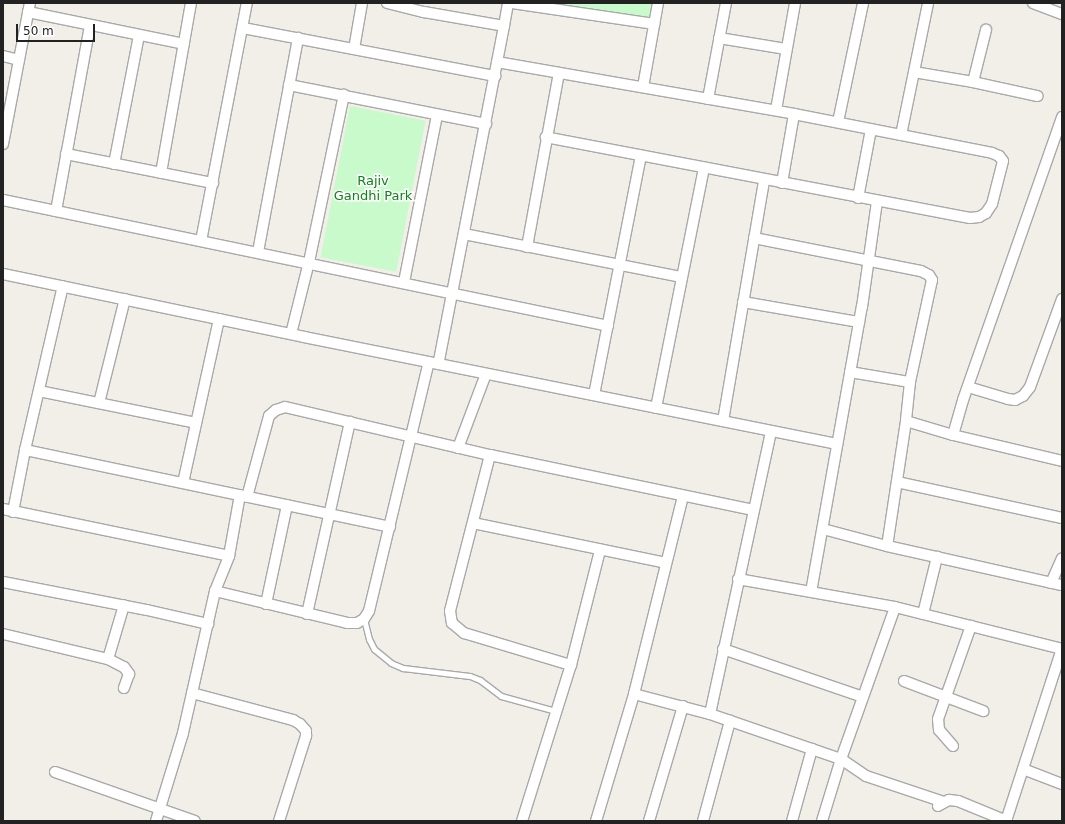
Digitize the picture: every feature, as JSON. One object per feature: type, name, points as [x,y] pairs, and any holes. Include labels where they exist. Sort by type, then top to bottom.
[{"type":"street","points":[[161,173],[191,3]]},
{"type":"street","points":[[201,241],[247,3]]},
{"type":"street","points":[[354,49],[362,3]]},
{"type":"street","points":[[387,3],[424,8],[504,26]]},
{"type":"street","points":[[215,591],[347,623],[357,623],[364,619],[369,611],[412,436],[453,292],[508,3]]},
{"type":"street","points":[[512,3],[654,24]]},
{"type":"street","points":[[643,87],[658,3]]},
{"type":"street","points":[[708,98],[726,3]]},
{"type":"street","points":[[776,110],[795,3]]},
{"type":"street","points":[[838,122],[862,3]]},
{"type":"street","points":[[901,135],[928,3]]},
{"type":"street","points":[[1035,4],[1062,14]]},
{"type":"street","points":[[3,144],[6,116],[29,7],[90,25],[184,44]]},
{"type":"street","points":[[56,211],[90,25]]},
{"type":"street","points":[[243,28],[495,76]]},
{"type":"street","points":[[974,82],[986,30]]},
{"type":"street","points":[[114,164],[139,35]]},
{"type":"street","points":[[258,252],[298,38]]},
{"type":"street","points":[[719,38],[786,49]]},
{"type":"street","points":[[3,56],[19,60]]},
{"type":"street","points":[[497,62],[776,110],[992,153],[999,156],[1003,161],[1003,166],[992,204],[986,213],[979,218],[970,218],[858,198],[546,137]]},
{"type":"street","points":[[914,72],[974,82],[1037,96]]},
{"type":"street","points":[[527,247],[546,137],[559,73]]},
{"type":"street","points":[[289,85],[486,124]]},
{"type":"street","points":[[291,334],[309,262],[344,95]]},
{"type":"street","points":[[782,183],[794,114]]},
{"type":"street","points":[[404,282],[437,115]]},
{"type":"street","points":[[953,435],[968,386],[1062,117]]},
{"type":"street","points":[[858,198],[871,129]]},
{"type":"street","points":[[66,154],[212,183]]},
{"type":"street","points":[[594,395],[641,156]]},
{"type":"street","points":[[656,408],[704,168]]},
{"type":"street","points":[[723,421],[764,180]]},
{"type":"street","points":[[3,200],[309,262],[608,326]]},
{"type":"street","points":[[811,592],[860,322],[877,201]]},
{"type":"street","points":[[464,234],[682,277]]},
{"type":"street","points":[[754,238],[921,272],[929,275],[932,280],[910,382],[906,421],[887,546]]},
{"type":"street","points":[[3,274],[486,374],[837,444]]},
{"type":"street","points":[[14,512],[25,450],[63,286]]},
{"type":"street","points":[[100,403],[125,299]]},
{"type":"street","points":[[968,386],[1008,400],[1023,396],[1030,387],[1062,299]]},
{"type":"street","points":[[743,302],[860,322]]},
{"type":"street","points":[[183,483],[219,319]]},
{"type":"street","points":[[850,372],[910,382]]},
{"type":"street","points":[[458,448],[486,374]]},
{"type":"street","points":[[39,391],[196,423]]},
{"type":"street","points":[[156,821],[182,733],[215,591],[229,556],[243,496],[269,416],[276,410],[284,407],[458,448],[753,510]]},
{"type":"street","points":[[906,421],[953,435],[1062,461]]},
{"type":"street","points":[[307,614],[350,422]]},
{"type":"street","points":[[710,714],[771,431]]},
{"type":"street","points":[[25,450],[390,526]]},
{"type":"street","points":[[490,455],[450,611],[452,623],[464,633],[570,666]]},
{"type":"street","points":[[897,482],[1062,518]]},
{"type":"street","points":[[596,821],[634,694],[683,496]]},
{"type":"street","points":[[266,604],[287,505]]},
{"type":"street","points":[[3,510],[229,556]]},
{"type":"street","points":[[473,523],[666,563]]},
{"type":"street","points":[[823,529],[937,558],[1062,586]]},
{"type":"street","points":[[522,821],[570,666],[600,550]]},
{"type":"street","points":[[923,614],[937,558]]},
{"type":"street","points":[[1051,583],[1062,558]]},
{"type":"street","points":[[634,694],[710,714],[841,759],[866,776],[941,804],[949,800],[958,801],[1006,821],[1062,649],[895,607],[738,579]]},
{"type":"street","points":[[3,582],[124,605],[208,624]]},
{"type":"street","points":[[108,659],[124,605]]},
{"type":"street","points":[[822,821],[841,759],[895,607]]},
{"type":"street","points":[[953,746],[943,736],[938,725],[938,718],[970,626]]},
{"type":"street","points":[[3,634],[108,659],[127,669],[129,674],[124,688]]},
{"type":"street","points":[[723,649],[863,697]]},
{"type":"street","points":[[904,681],[983,711]]},
{"type":"street","points":[[192,693],[293,720],[300,724],[306,731],[306,736],[279,821]]},
{"type":"street","points":[[649,821],[683,706]]},
{"type":"street","points":[[703,821],[730,721]]},
{"type":"street","points":[[792,821],[812,749]]},
{"type":"street","points":[[1023,769],[1062,784]]},
{"type":"street","points":[[55,772],[194,821]]},
{"type":"lane","points":[[364,619],[369,639],[374,649],[391,663],[403,668],[470,676],[480,680],[501,696],[556,711]]},
{"type":"green space","points":[[543,3],[652,3],[649,20]]},
{"type":"green space","name":"Rajiv Gandhi Park","points":[[350,106],[426,121],[396,272],[321,257]]}]
